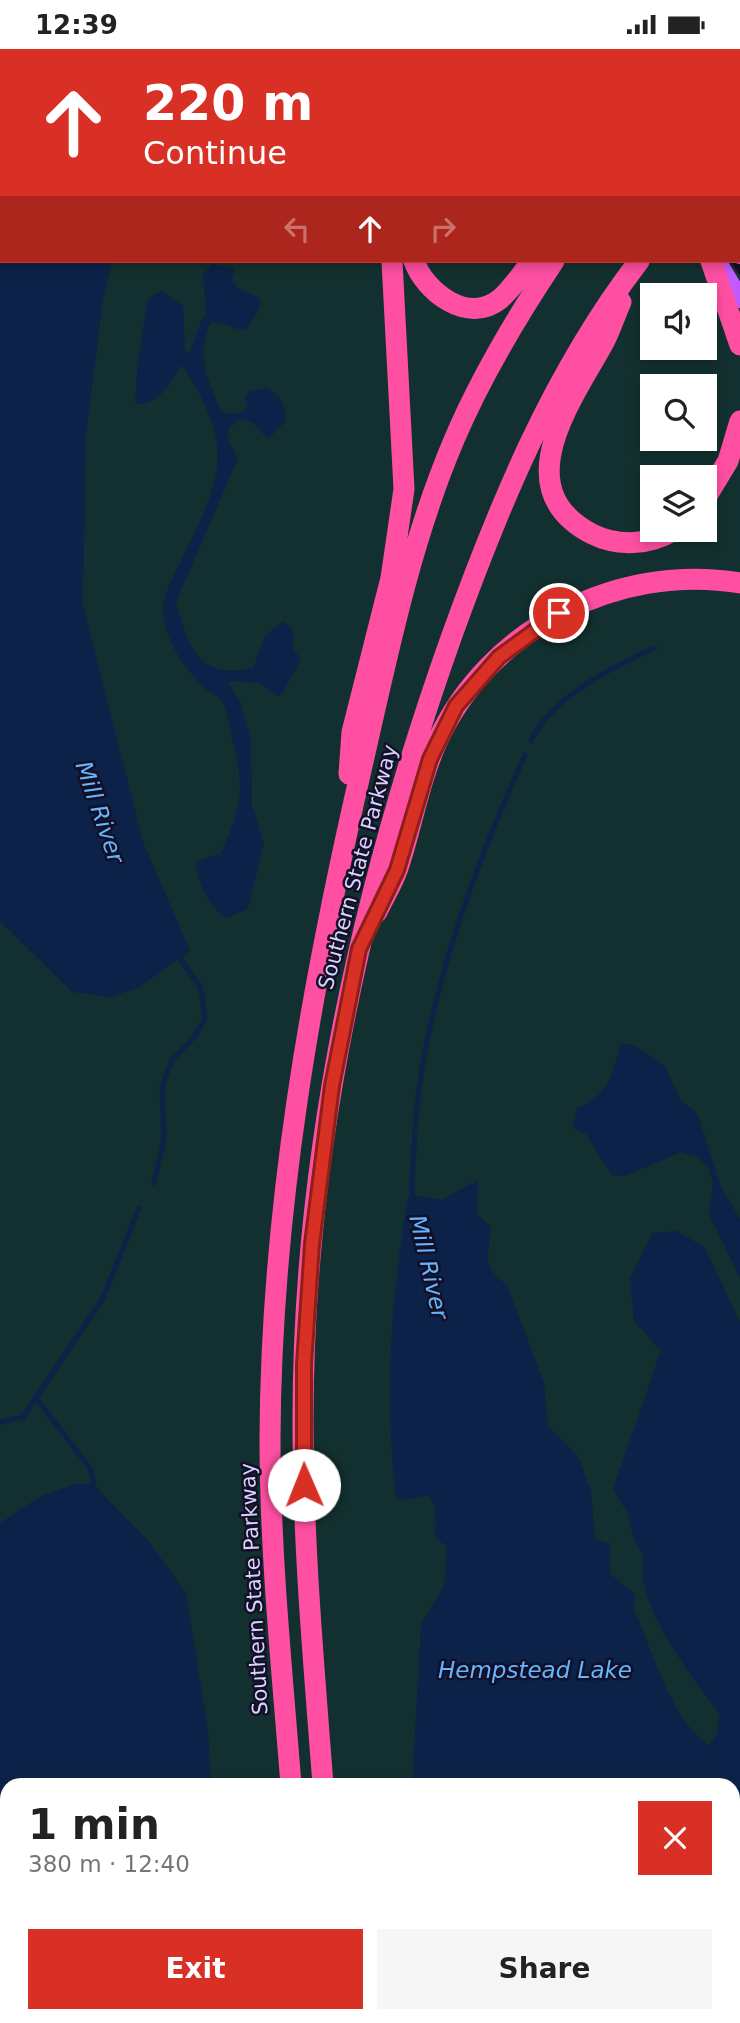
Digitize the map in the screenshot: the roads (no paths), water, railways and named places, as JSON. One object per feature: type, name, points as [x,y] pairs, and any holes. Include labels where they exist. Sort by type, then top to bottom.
[{"type":"highway","points":[[343,851],[352,732],[391,577],[404,489],[393,263]]},
{"type":"highway","points":[[415,263],[424,282],[439,297],[475,307],[501,298],[529,263]]},
{"type":"highway","name":"Southern State Parkway","points":[[290,1778],[272,1499],[274,1320],[283,1203],[297,1097],[343,851],[400,609],[443,469],[493,359],[553,263]]},
{"type":"highway","name":"Southern State Parkway","points":[[323,1778],[304,1485],[304,1364],[318,1185],[335,1066],[359,949],[405,777],[484,551],[526,451],[557,388],[604,310],[637,263]]},
{"type":"highway","points":[[638,263],[604,341],[558,424],[550,454],[549,472],[562,507],[579,526],[594,535],[641,542]]},
{"type":"highway","points":[[711,263],[740,345]]},
{"type":"highway","points":[[717,479],[728,461],[740,421]]},
{"type":"highway","points":[[359,949],[397,870],[437,742],[456,706],[499,657],[559,613],[613,591],[675,580],[740,583]]},
{"type":"main road","points":[[718,263],[740,299]]},
{"type":"water","points":[[0,263],[112,263],[103,300],[86,434],[83,604],[143,842],[190,951],[138,988],[111,997],[72,992],[0,921]]},
{"type":"water","points":[[212,264],[234,269],[232,281],[260,300],[246,330],[215,322],[211,323],[206,334],[205,368],[221,411],[232,414],[242,412],[248,407],[245,397],[249,391],[266,388],[282,402],[285,422],[268,439],[252,422],[240,419],[229,427],[228,440],[238,458],[176,602],[191,646],[208,664],[219,669],[253,668],[265,636],[283,621],[293,630],[293,649],[301,659],[282,694],[277,696],[259,683],[232,681],[228,684],[239,699],[251,741],[252,805],[264,843],[248,909],[226,918],[213,906],[205,893],[195,862],[221,853],[229,835],[240,792],[235,749],[223,703],[201,684],[180,659],[170,640],[163,612],[169,585],[205,510],[213,487],[217,443],[200,395],[182,365],[158,396],[135,404],[138,359],[148,298],[161,291],[183,305],[185,351],[190,352],[202,318],[206,316],[203,275]]},
{"type":"water","points":[[620,1044],[634,1045],[665,1066],[681,1101],[697,1113],[721,1187],[740,1219],[740,1278],[709,1214],[713,1183],[709,1169],[698,1157],[681,1152],[625,1176],[612,1175],[586,1134],[573,1127],[577,1108],[596,1097],[608,1082]]},
{"type":"water","name":"Hempstead Lake","points":[[478,1180],[477,1214],[491,1227],[488,1260],[493,1272],[507,1285],[544,1383],[548,1426],[579,1458],[591,1492],[595,1539],[610,1544],[610,1574],[636,1595],[633,1608],[672,1700],[682,1717],[709,1746],[717,1733],[719,1713],[680,1659],[656,1617],[647,1595],[643,1554],[634,1541],[628,1514],[613,1489],[661,1351],[634,1321],[630,1278],[653,1233],[677,1231],[705,1248],[740,1322],[740,1778],[412,1778],[421,1625],[444,1586],[447,1547],[435,1537],[435,1509],[427,1495],[404,1501],[396,1496],[390,1423],[391,1347],[397,1271],[408,1198],[412,1195],[441,1200]]},
{"type":"water","points":[[76,1484],[94,1485],[150,1543],[186,1593],[208,1730],[211,1778],[0,1778],[0,1523],[41,1496]]},
{"type":"waterway","name":"Mill River","points":[[531,741],[540,725],[553,711],[584,685],[654,648]]},
{"type":"waterway","name":"Mill River","points":[[413,1199],[417,1102],[436,1000],[467,898],[525,755]]},
{"type":"waterway","name":"Mill River","points":[[154,1183],[164,1139],[162,1087],[172,1060],[195,1036],[205,1019],[201,988],[177,954]]},
{"type":"waterway","name":"Mill River","points":[[0,1422],[23,1417],[102,1300],[139,1208]]},
{"type":"waterway","points":[[36,1398],[90,1468],[94,1485]]}]
